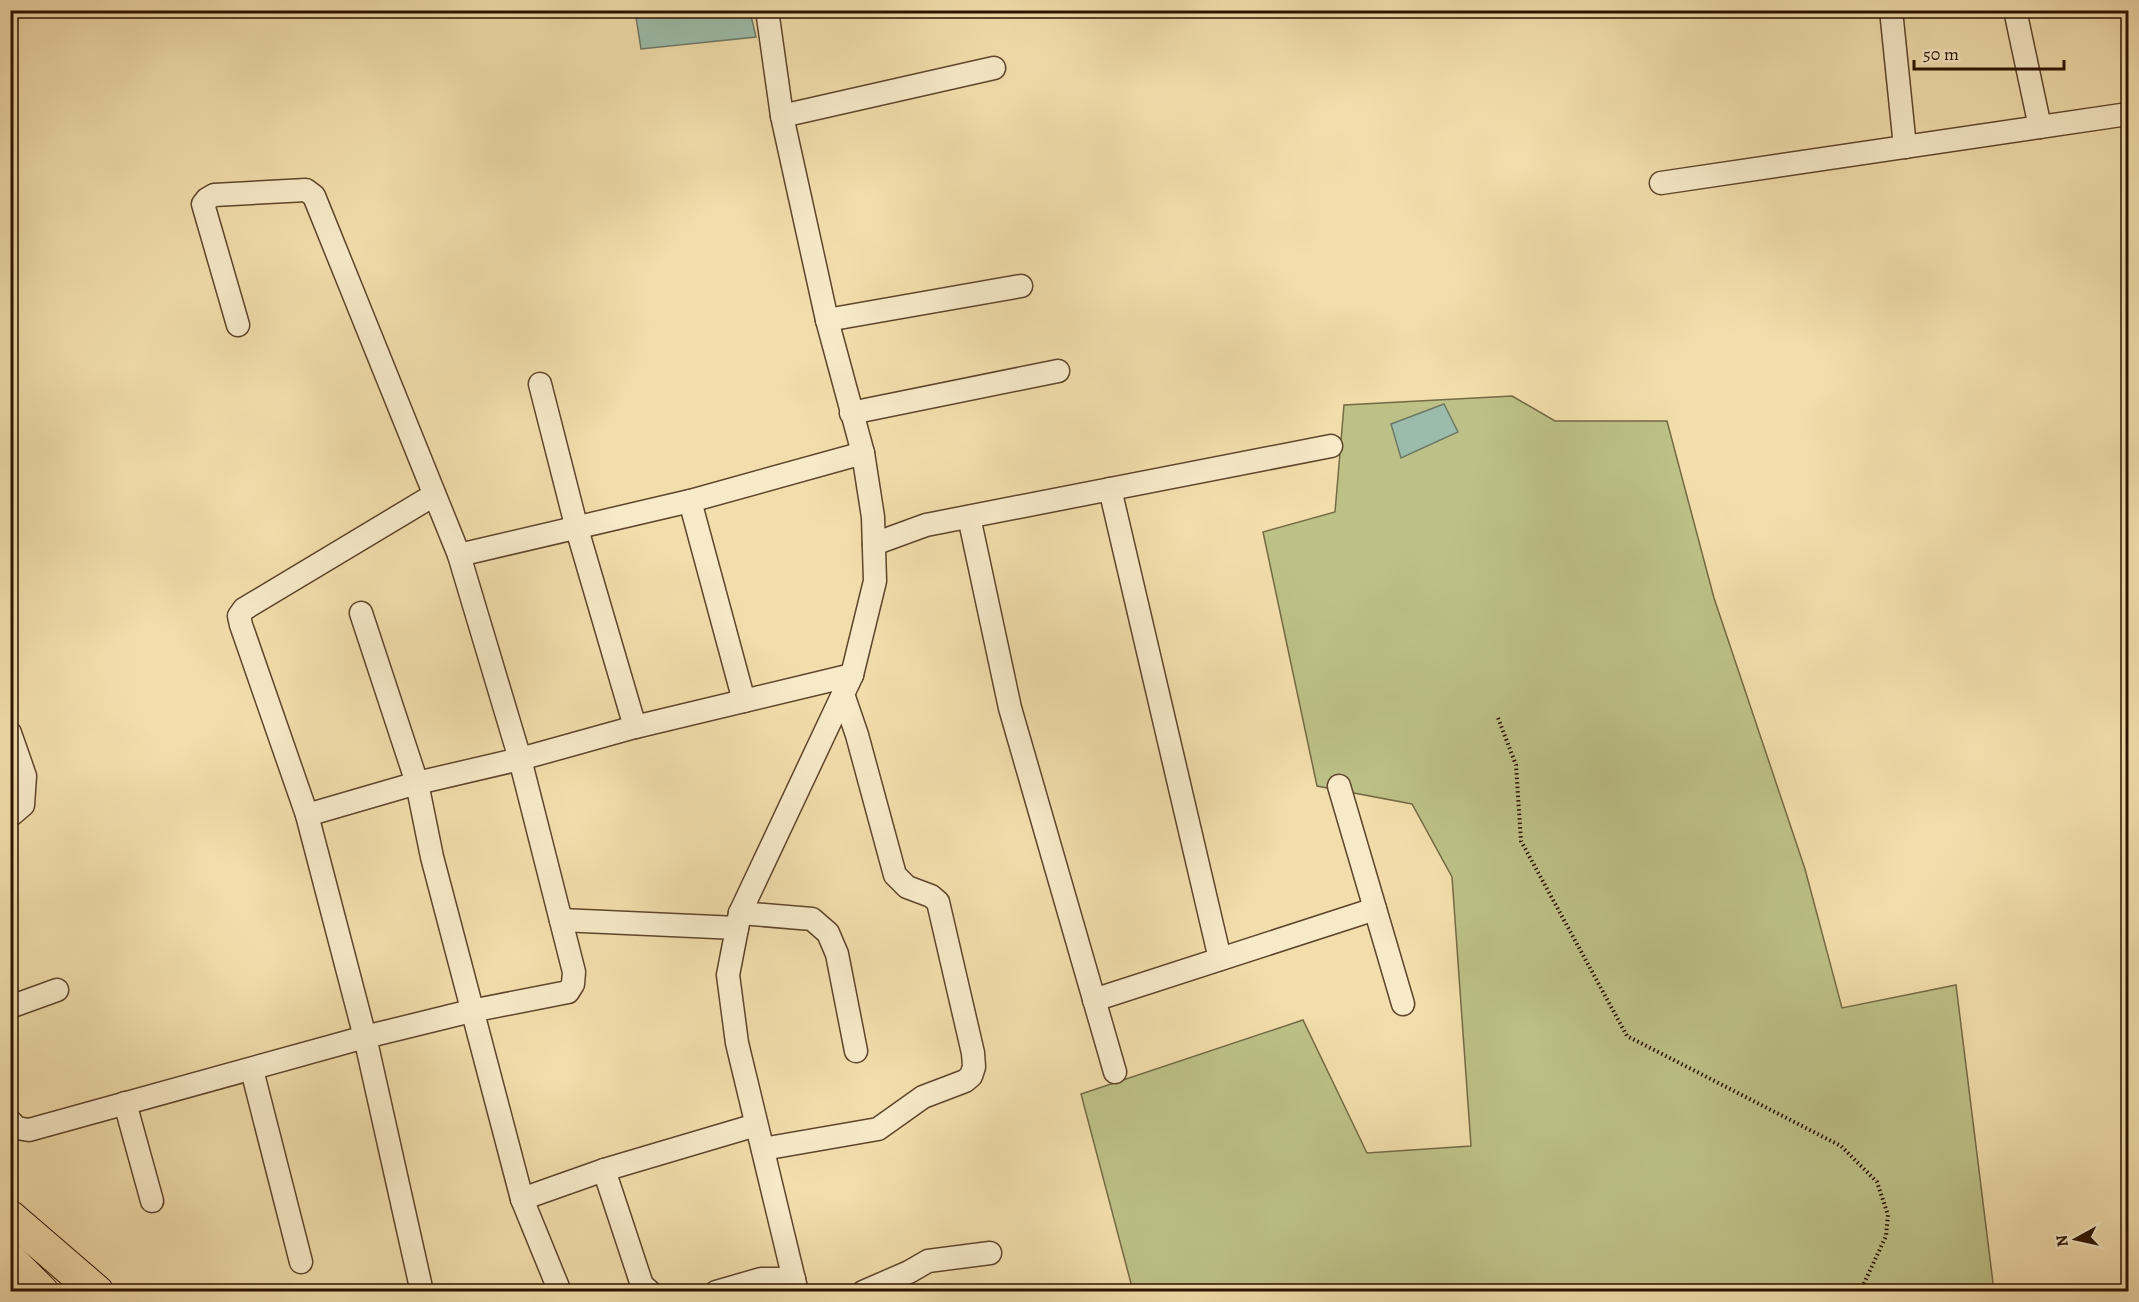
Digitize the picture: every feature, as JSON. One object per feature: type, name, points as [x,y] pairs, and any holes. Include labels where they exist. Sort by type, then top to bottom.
[{"type":"highway","points":[[10,1217],[98,1292]]},
{"type":"highway","points":[[10,1260],[42,1292]]},
{"type":"street","points":[[716,1292],[761,1279],[795,1285],[737,1042],[728,975],[738,920],[847,685],[875,581],[873,517],[863,453],[827,320],[782,116],[767,10]]},
{"type":"street","points":[[1891,10],[1905,147]]},
{"type":"street","points":[[2015,10],[2040,127]]},
{"type":"street","points":[[782,116],[994,68]]},
{"type":"street","points":[[1661,183],[2128,114]]},
{"type":"street","points":[[10,1121],[16,1128],[29,1130],[365,1037],[471,1011],[568,992],[573,984],[574,972],[520,759],[459,555],[314,196],[306,190],[214,195],[203,204],[238,325]]},
{"type":"street","points":[[827,320],[1021,286]]},
{"type":"street","points":[[851,413],[1058,371]]},
{"type":"street","points":[[540,384],[577,529],[635,727]]},
{"type":"street","points":[[874,544],[926,525],[1331,446]]},
{"type":"street","points":[[459,555],[690,501],[863,453]]},
{"type":"street","points":[[1110,489],[1220,959]]},
{"type":"street","points":[[422,1292],[365,1037],[307,815],[241,626],[240,616],[244,609],[434,495]]},
{"type":"street","points":[[690,501],[744,701]]},
{"type":"street","points":[[969,516],[1010,708],[1115,1072]]},
{"type":"street","points":[[361,612],[417,783],[432,857],[522,1199],[560,1292]]},
{"type":"street","points":[[307,815],[417,783],[520,759],[635,727],[744,701],[847,685]]},
{"type":"street","points":[[763,1149],[878,1130],[923,1097],[965,1081],[971,1076],[974,1067],[973,1053],[938,902],[931,896],[907,888],[895,875],[847,685]]},
{"type":"street","points":[[10,733],[25,776],[23,805],[10,816]]},
{"type":"street","points":[[1339,786],[1403,1004]]},
{"type":"street","points":[[1094,1000],[1375,909]]},
{"type":"street","points":[[561,920],[812,919],[828,933],[837,954],[856,1051]]},
{"type":"street","points":[[10,1007],[57,990]]},
{"type":"street","points":[[252,1070],[301,1262]]},
{"type":"street","points":[[125,1103],[152,1201]]},
{"type":"street","points":[[522,1199],[604,1170],[756,1125]]},
{"type":"street","points":[[604,1170],[642,1285],[650,1292]]},
{"type":"street","points":[[863,1292],[928,1261],[990,1252]]},
{"type":"path","points":[[1497,718],[1516,765],[1521,842],[1627,1036],[1840,1146],[1877,1182],[1888,1215],[1886,1236],[1860,1292]]},
{"type":"green space","points":[[1512,396],[1555,421],[1667,421],[1714,598],[1805,869],[1842,1008],[1956,985],[1994,1291],[1133,1291],[1081,1094],[1303,1020],[1367,1153],[1471,1146],[1452,877],[1412,804],[1317,786],[1263,532],[1335,512],[1344,405]]},
{"type":"shaded area","points":[[635,11],[750,11],[756,37],[641,49]]},
{"type":"shaded area","points":[[1444,404],[1458,432],[1401,458],[1391,424]]}]
